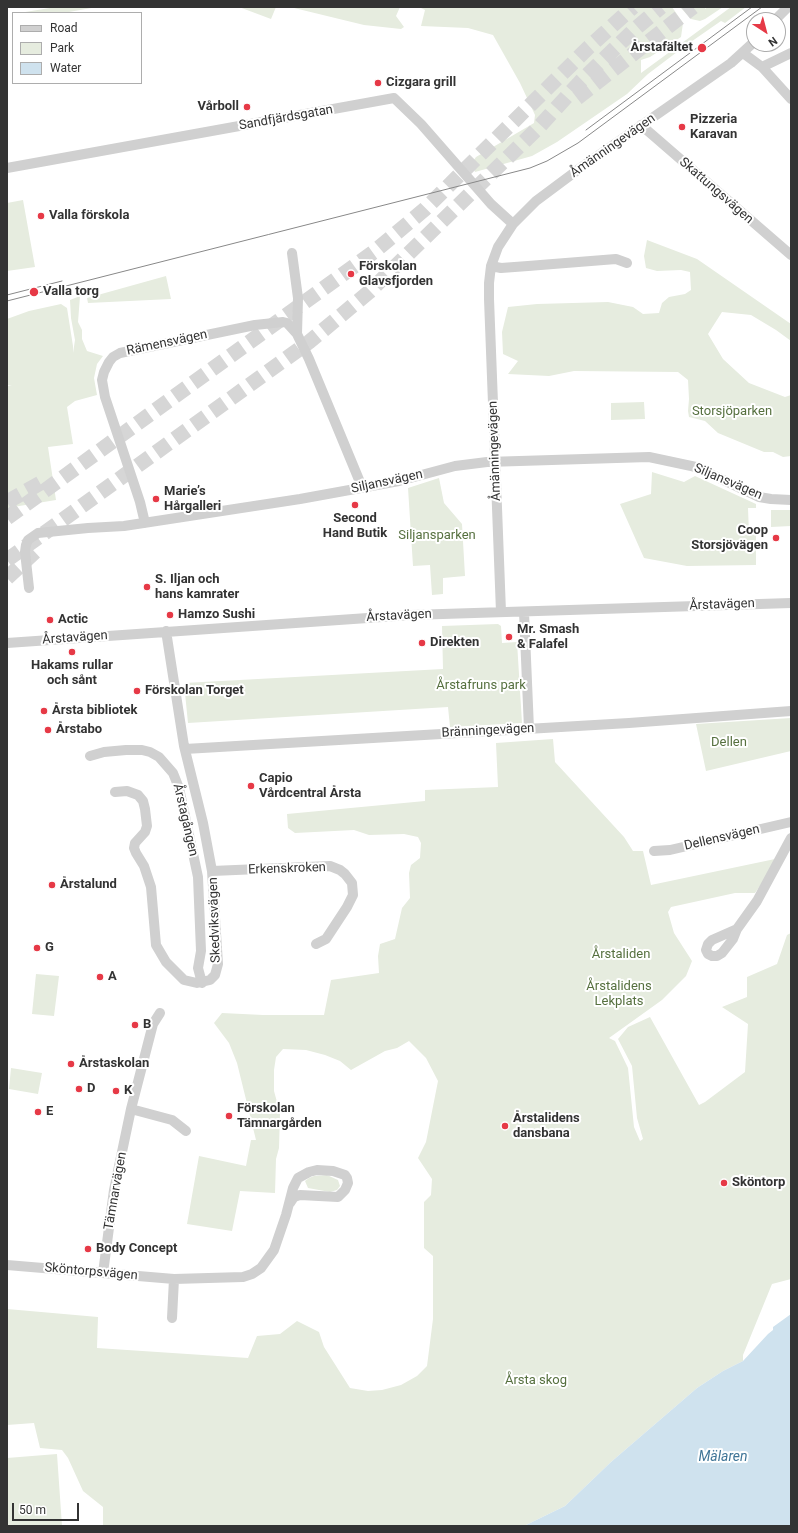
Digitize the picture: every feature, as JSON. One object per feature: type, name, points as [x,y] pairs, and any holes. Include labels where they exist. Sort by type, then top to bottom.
[{"type":"street","name":"Åmänningevägen","points":[[501,612],[496,462],[488,300],[491,266],[498,247],[513,224],[536,201],[731,63],[746,50]]},
{"type":"street","points":[[743,53],[762,67],[791,99]]},
{"type":"street","points":[[762,67],[791,53]]},
{"type":"street","name":"Sandfjärdsgatan","points":[[7,168],[394,98],[421,124],[491,204],[513,224]]},
{"type":"street","name":"Skattungsvägen","points":[[642,125],[791,255]]},
{"type":"street","name":"Rämensvägen","points":[[292,253],[298,298],[297,334]]},
{"type":"street","points":[[491,266],[501,268],[616,259],[627,263]]},
{"type":"street","name":"Rämensvägen","points":[[145,524],[140,502],[105,397],[102,380],[109,362],[120,353],[255,325],[283,322],[287,323],[297,334],[309,359],[362,487]]},
{"type":"street","name":"Siljansvägen","points":[[30,588],[25,552],[26,545],[28,540],[38,534],[145,524],[300,499],[399,481],[455,466],[496,462],[649,457],[696,467],[760,497],[791,500]]},
{"type":"street","name":"Årstavägen","points":[[7,643],[406,615],[791,603]]},
{"type":"street","points":[[524,612],[529,729]]},
{"type":"street","name":"Skedviksvägen","points":[[166,631],[185,749],[203,823],[212,871],[218,964],[215,975],[210,980],[202,983]]},
{"type":"street","name":"Bränningevägen","points":[[185,749],[529,729],[791,710]]},
{"type":"street","name":"Årstagången","points":[[90,756],[104,752],[142,750],[150,752],[159,758],[173,773],[179,788],[198,877],[202,951],[198,968],[202,983]]},
{"type":"street","points":[[115,792],[127,791],[138,795],[143,801],[147,826],[135,843],[134,848],[147,873],[153,900],[156,945],[166,962],[184,980],[202,983]]},
{"type":"street","name":"Dellensvägen","points":[[654,851],[670,850],[791,822]]},
{"type":"street","points":[[738,929],[757,902],[791,838]]},
{"type":"street","name":"Erkenskroken","points":[[212,871],[330,866],[340,870],[352,884],[353,895],[326,939],[316,944]]},
{"type":"street","name":"Tämnarvägen","points":[[103,1273],[114,1190],[131,1109],[153,1024],[160,1013]]},
{"type":"street","points":[[131,1109],[172,1120],[186,1131]]},
{"type":"street","name":"Sköntorpsvägen","points":[[7,1265],[174,1279],[243,1277],[252,1274],[261,1268],[274,1250],[290,1202],[293,1188],[298,1178],[309,1172],[318,1170],[333,1171],[348,1178],[348,1184],[345,1190],[338,1197],[300,1195],[294,1196],[290,1202]]},
{"type":"street","points":[[172,1318],[174,1279]]},
{"type":"green space","points":[[56,7],[97,7],[69,12],[25,12]]},
{"type":"green space","points":[[239,7],[276,7],[271,19]]},
{"type":"green space","points":[[290,7],[400,7],[396,16],[404,27],[401,29],[364,25]]},
{"type":"green space","name":"Årstafältet","points":[[419,7],[672,7],[683,23],[681,37],[650,57],[641,60],[641,73],[731,7],[746,7],[725,23],[721,21],[685,46],[648,74],[627,94],[557,142],[532,156],[475,172],[471,164],[476,157],[534,123],[535,115],[520,83],[493,35],[468,28],[421,26],[425,10]]},
{"type":"green space","points":[[680,7],[704,7],[706,9],[706,7],[723,7],[700,21],[691,19]]},
{"type":"green space","points":[[23,200],[35,267],[7,271],[7,203]]},
{"type":"green space","name":"Storsjöparken","points":[[647,240],[697,259],[791,324],[791,341],[751,315],[722,312],[708,334],[723,359],[749,383],[785,397],[791,395],[791,456],[783,457],[773,452],[764,452],[718,433],[705,421],[689,417],[688,380],[678,372],[574,371],[549,376],[508,374],[518,361],[503,354],[502,332],[508,307],[537,304],[608,302],[633,307],[643,314],[659,313],[662,303],[669,297],[685,294],[691,290],[690,272],[681,270],[657,271],[646,268],[644,256]]},
{"type":"green space","points":[[166,276],[171,299],[88,303],[87,298]]},
{"type":"green space","points":[[80,296],[78,322],[82,330],[82,339],[87,351],[103,356],[97,364],[94,378],[97,395],[75,401],[67,407],[73,444],[48,447],[56,500],[7,508],[7,386],[12,385],[7,385],[7,319],[29,311],[61,304],[67,308],[73,353],[75,340],[71,318],[70,300]]},
{"type":"green space","points":[[644,402],[645,419],[611,420],[611,403]]},
{"type":"green space","points":[[652,472],[684,482],[695,476],[756,504],[756,508],[748,508],[749,534],[756,534],[756,565],[687,566],[644,558],[620,504],[651,494]]},
{"type":"green space","name":"Siljansparken","points":[[439,478],[444,503],[462,524],[465,576],[443,578],[443,594],[432,595],[430,565],[413,566],[408,488]]},
{"type":"green space","points":[[771,510],[791,510],[791,526],[771,527]]},
{"type":"green space","name":"Årstafruns park","points":[[498,624],[501,626],[502,643],[517,642],[522,723],[450,727],[448,707],[188,723],[184,683],[443,669],[442,626]]},
{"type":"green space","name":"Dellen","points":[[791,718],[791,751],[706,771],[696,724]]},
{"type":"green space","name":"Årsta skog","points":[[553,739],[555,762],[624,837],[633,851],[643,851],[651,885],[775,859],[755,893],[735,893],[671,907],[668,912],[674,933],[692,961],[686,976],[662,1000],[609,1038],[615,1041],[628,1068],[634,1127],[640,1141],[643,1139],[637,1118],[632,1066],[618,1039],[628,1027],[650,1017],[699,1105],[705,1102],[745,1072],[748,1024],[722,1007],[747,997],[747,977],[777,964],[787,935],[791,933],[791,1279],[772,1284],[743,1355],[743,1361],[723,1371],[697,1388],[611,1462],[565,1506],[524,1526],[103,1526],[103,1507],[83,1491],[68,1458],[62,1450],[40,1448],[34,1423],[7,1425],[7,1309],[98,1317],[97,1348],[248,1358],[257,1336],[280,1334],[297,1321],[319,1332],[324,1347],[350,1388],[368,1391],[382,1390],[401,1385],[417,1376],[427,1366],[433,1319],[433,1256],[424,1248],[424,1202],[431,1195],[432,1179],[418,1158],[426,1142],[438,1081],[426,1058],[409,1041],[397,1048],[385,1051],[351,1070],[340,1061],[325,1055],[306,1050],[283,1049],[276,1057],[274,1070],[274,1091],[280,1113],[275,1193],[240,1191],[232,1231],[187,1224],[199,1156],[246,1166],[251,1140],[256,1140],[237,1063],[229,1043],[214,1023],[222,1013],[324,1015],[331,980],[379,973],[378,956],[380,944],[395,939],[402,908],[410,898],[409,873],[411,865],[420,858],[421,843],[418,837],[404,834],[369,835],[354,830],[295,833],[288,828],[287,814],[425,801],[425,790],[498,787],[496,743]]},
{"type":"green space","points":[[36,974],[59,976],[54,1016],[32,1014]]},
{"type":"green space","points":[[11,1068],[42,1073],[38,1094],[9,1089]]},
{"type":"green space","points":[[327,1175],[338,1180],[340,1186],[337,1190],[330,1192],[308,1188],[305,1181],[309,1178]]},
{"type":"green space","points":[[57,1454],[62,1526],[7,1526],[7,1458]]},
{"type":"water","name":"Mälaren","points":[[791,1314],[791,1526],[524,1526],[565,1506],[611,1462],[697,1388],[723,1371],[743,1361],[773,1330],[773,1327]]},
{"type":"tunnel","points":[[7,518],[375,251],[425,209],[589,47],[633,7]]},
{"type":"tunnel","points":[[7,560],[309,342],[369,292],[538,128],[581,81],[635,29],[661,7]]},
{"type":"tunnel","points":[[577,98],[693,7]]},
{"type":"tunnel","points":[[7,502],[44,481]]},
{"type":"tunnel","points":[[7,578],[36,551]]},
{"type":"tram line","points":[[586,130],[752,7]]},
{"type":"tram line","points":[[7,301],[530,168],[547,161],[578,143],[762,7]]},
{"type":"tram line","points":[[7,295],[62,281]]},
{"type":"place","name":"Årstafältet","points":[[702,48]]},
{"type":"place","name":"Cizgara grill","points":[[378,83]]},
{"type":"place","name":"Vårboll","points":[[247,107]]},
{"type":"place","name":"Pizzeria Karavan","points":[[682,127]]},
{"type":"place","name":"Valla förskola","points":[[41,216]]},
{"type":"place","name":"Förskolan Glavsfjorden","points":[[351,274]]},
{"type":"place","name":"Valla torg","points":[[34,292]]},
{"type":"place","name":"Marie’s Hårgalleri","points":[[156,499]]},
{"type":"place","name":"Second Hand Butik","points":[[355,505]]},
{"type":"place","name":"Coop Storsjövägen","points":[[776,538]]},
{"type":"place","name":"S. Iljan och hans kamrater","points":[[147,587]]},
{"type":"place","name":"Hamzo Sushi","points":[[170,615]]},
{"type":"place","name":"Actic","points":[[50,620]]},
{"type":"place","name":"Mr. Smash & Falafel","points":[[509,637]]},
{"type":"place","name":"Direkten","points":[[422,643]]},
{"type":"place","name":"Hakams rullar och sånt","points":[[72,652]]},
{"type":"place","name":"Förskolan Torget","points":[[137,691]]},
{"type":"place","name":"Årsta bibliotek","points":[[44,711]]},
{"type":"place","name":"Årstabo","points":[[48,730]]},
{"type":"place","name":"Capio Vårdcentral Årsta","points":[[251,786]]},
{"type":"place","name":"Årstalund","points":[[52,885]]},
{"type":"place","name":"G","points":[[37,948]]},
{"type":"place","name":"A","points":[[100,977]]},
{"type":"place","name":"B","points":[[135,1025]]},
{"type":"place","name":"Årstaskolan","points":[[71,1064]]},
{"type":"place","name":"D","points":[[79,1089]]},
{"type":"place","name":"K","points":[[116,1091]]},
{"type":"place","name":"E","points":[[38,1112]]},
{"type":"place","name":"Förskolan Tämnargården","points":[[229,1116]]},
{"type":"place","name":"Årstalidens dansbana","points":[[505,1126]]},
{"type":"place","name":"Sköntorp","points":[[724,1183]]},
{"type":"place","name":"Body Concept","points":[[88,1249]]},
{"type":"park label","name":"Årstaliden","points":[[621,955]]},
{"type":"park label","name":"Årstalidens Lekplats","points":[[619,994]]}]
